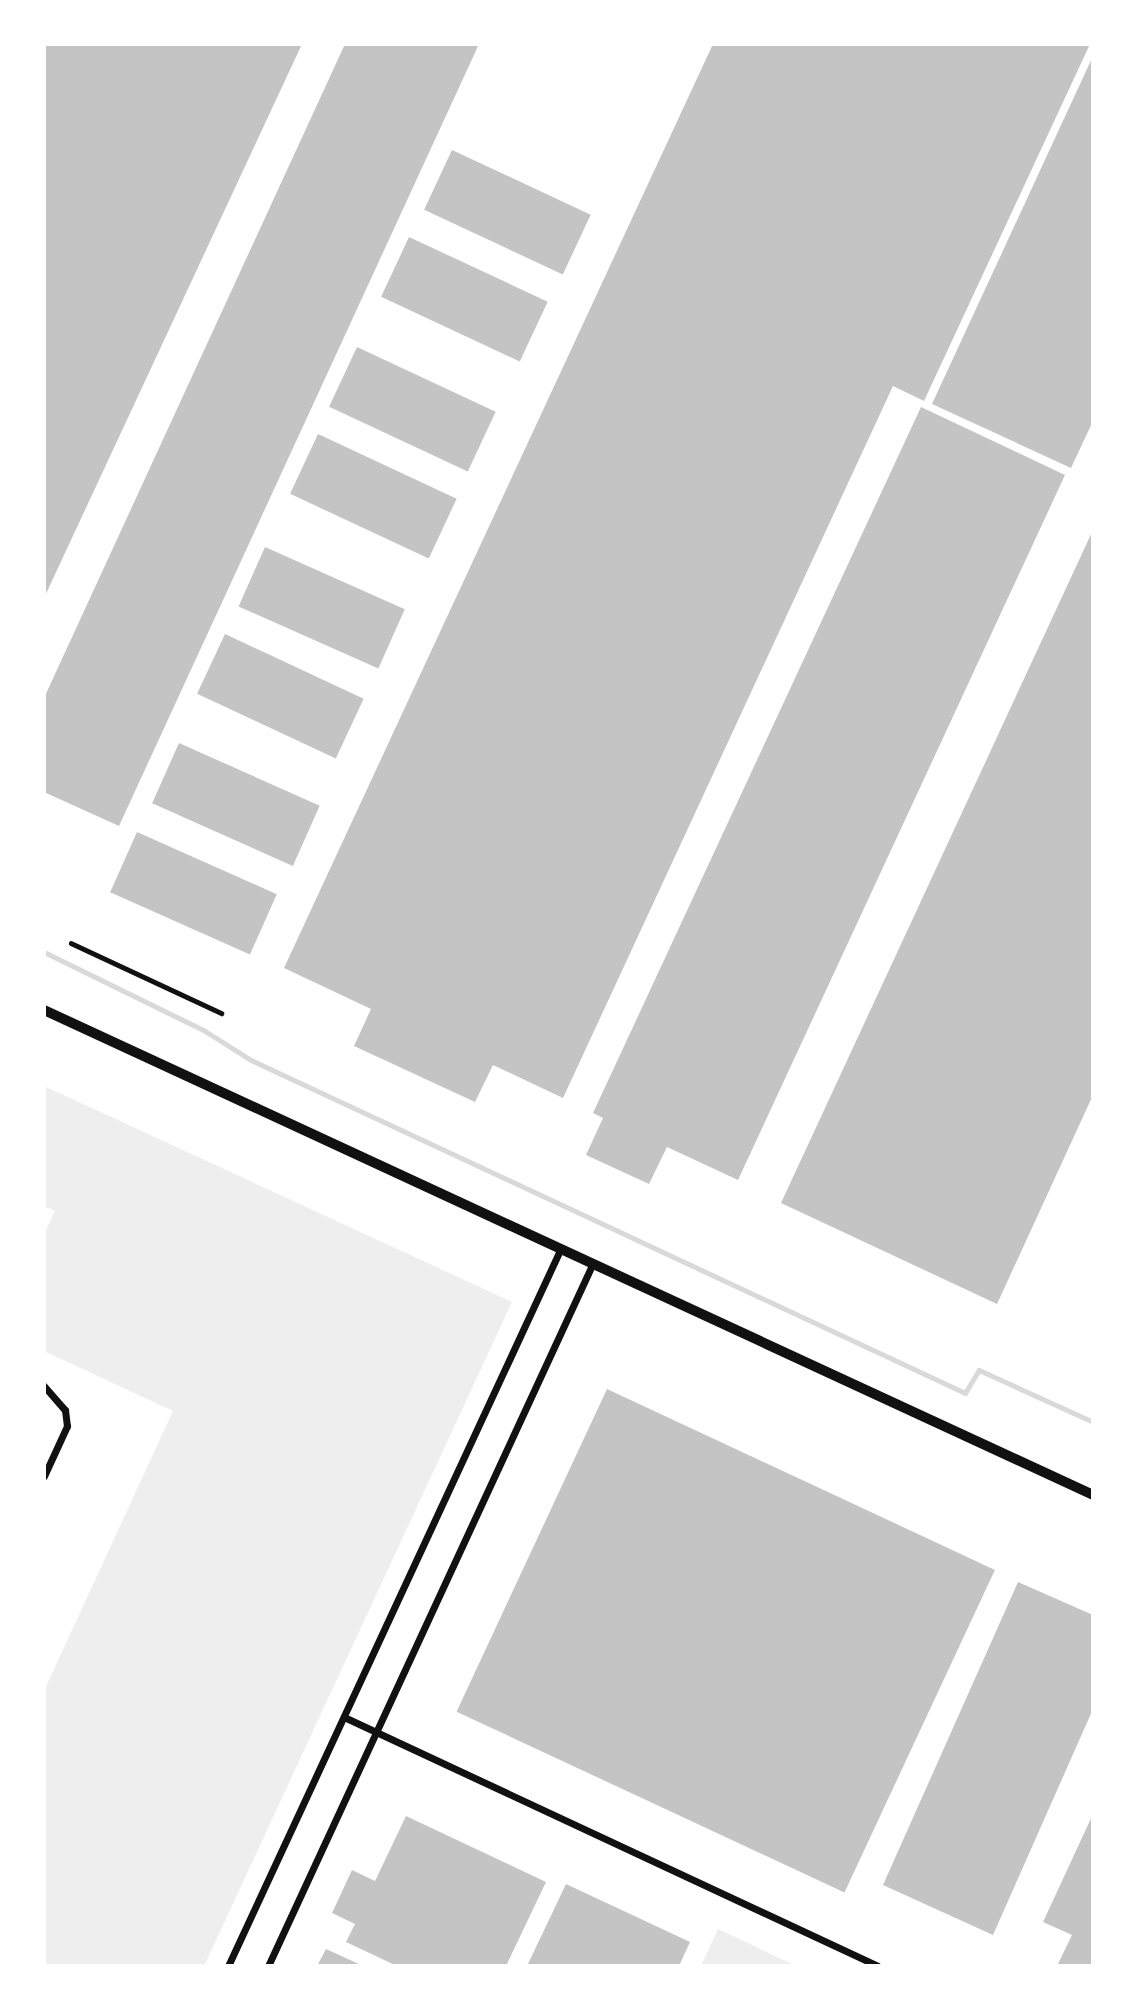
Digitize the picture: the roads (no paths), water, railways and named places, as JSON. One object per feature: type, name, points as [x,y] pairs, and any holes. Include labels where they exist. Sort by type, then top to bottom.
[{"type":"street","points":[[44,1010],[1093,1495]]},
{"type":"street","points":[[228,1966],[560,1250]]},
{"type":"street","points":[[268,1966],[592,1265]]},
{"type":"street","points":[[44,1386],[65,1410],[67,1426],[44,1476]]},
{"type":"street","points":[[344,1717],[878,1966]]},
{"type":"lane","points":[[71,943],[221,1013]]},
{"type":"waterway","points":[[44,952],[205,1031],[251,1060],[965,1393],[979,1370],[1093,1422]]}]
